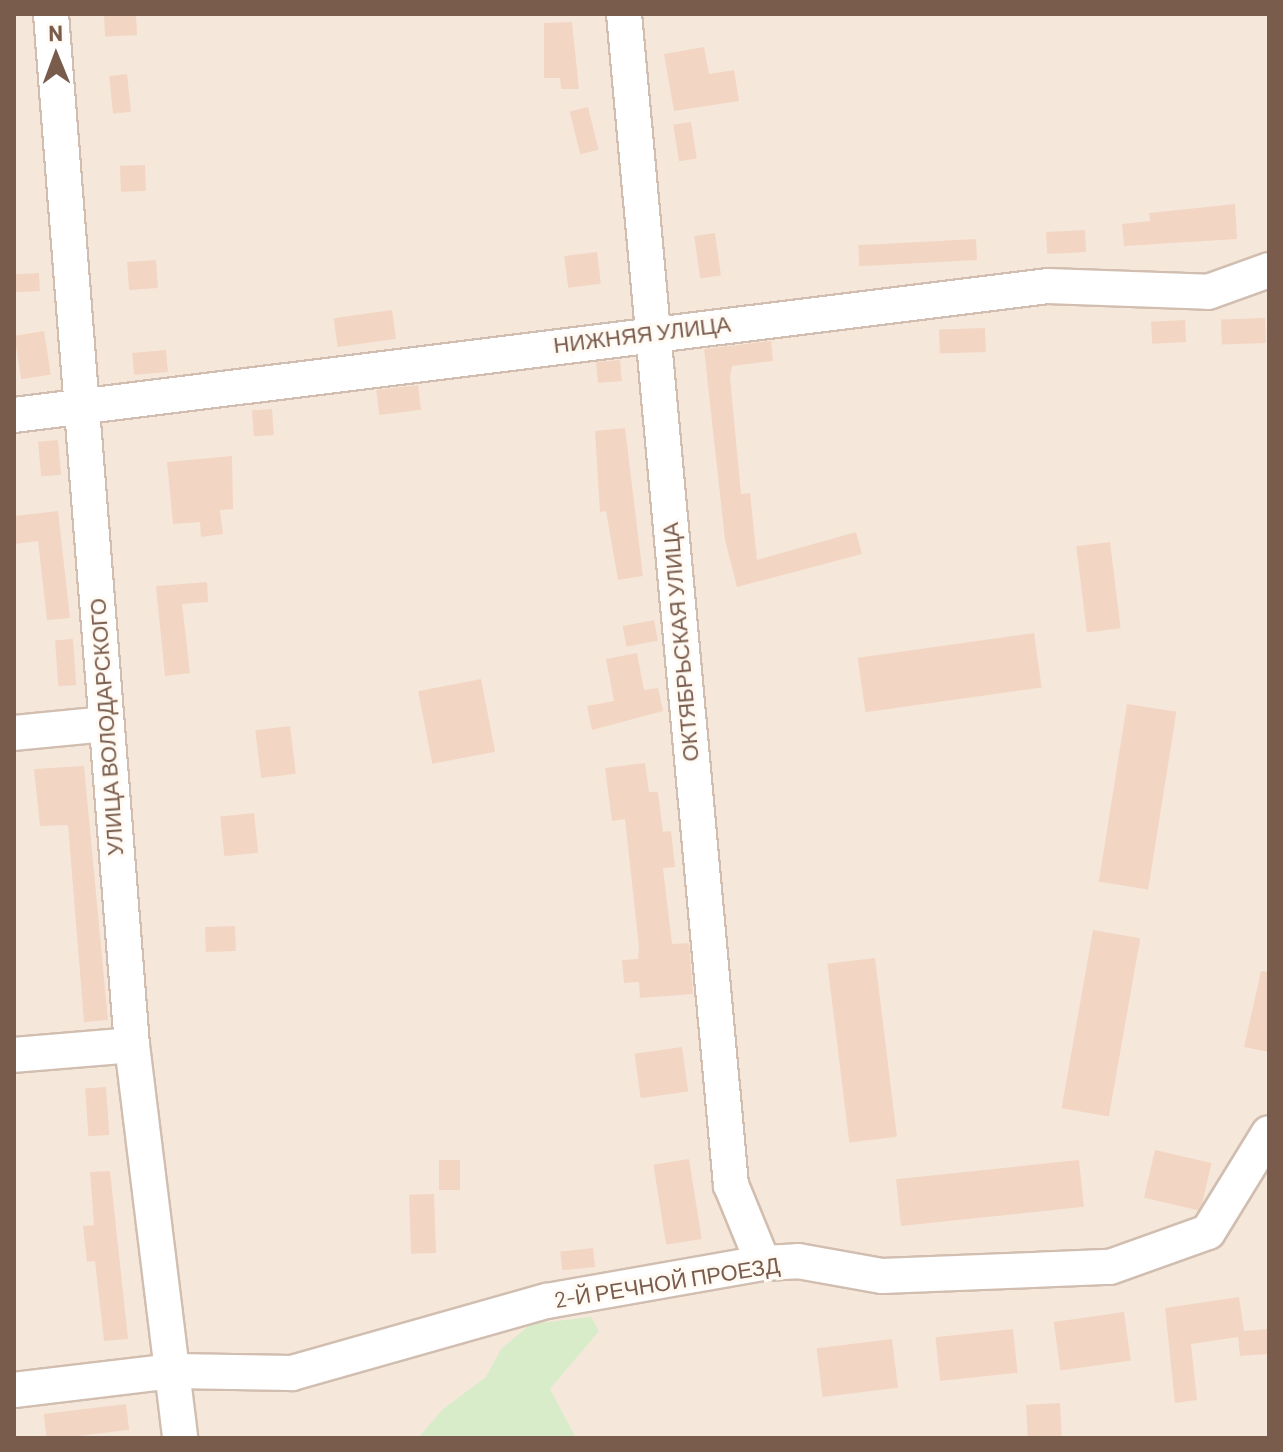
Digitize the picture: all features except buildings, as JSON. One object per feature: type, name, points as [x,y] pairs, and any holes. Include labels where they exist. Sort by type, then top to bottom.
[{"type":"street","name":"УЛИЦА ВОЛОДАРСКОГО","points":[[51,14],[132,1045],[180,1438]]},
{"type":"street","name":"ОКТЯБРЬСКАЯ УЛИЦА","points":[[624,14],[731,1185],[763,1263]]},
{"type":"street","name":"НИЖНЯЯ УЛИЦА","points":[[14,415],[651,333],[1048,286],[1208,292],[1269,270]]},
{"type":"street","points":[[14,733],[105,724]]},
{"type":"street","points":[[14,1055],[132,1045]]},
{"type":"street","name":"2-Й РЕЧНОЙ ПРОЕЗД","points":[[14,1390],[174,1371],[292,1373],[547,1301],[763,1263],[798,1261],[882,1276],[1110,1267],[1208,1232],[1269,1133]]},
{"type":"shaded area","points":[[14,14],[1269,14],[1269,1438],[14,1438]]},
{"type":"green space","points":[[591,1317],[599,1331],[550,1389],[576,1438],[418,1438],[443,1409],[486,1377],[501,1349],[531,1324]]}]
